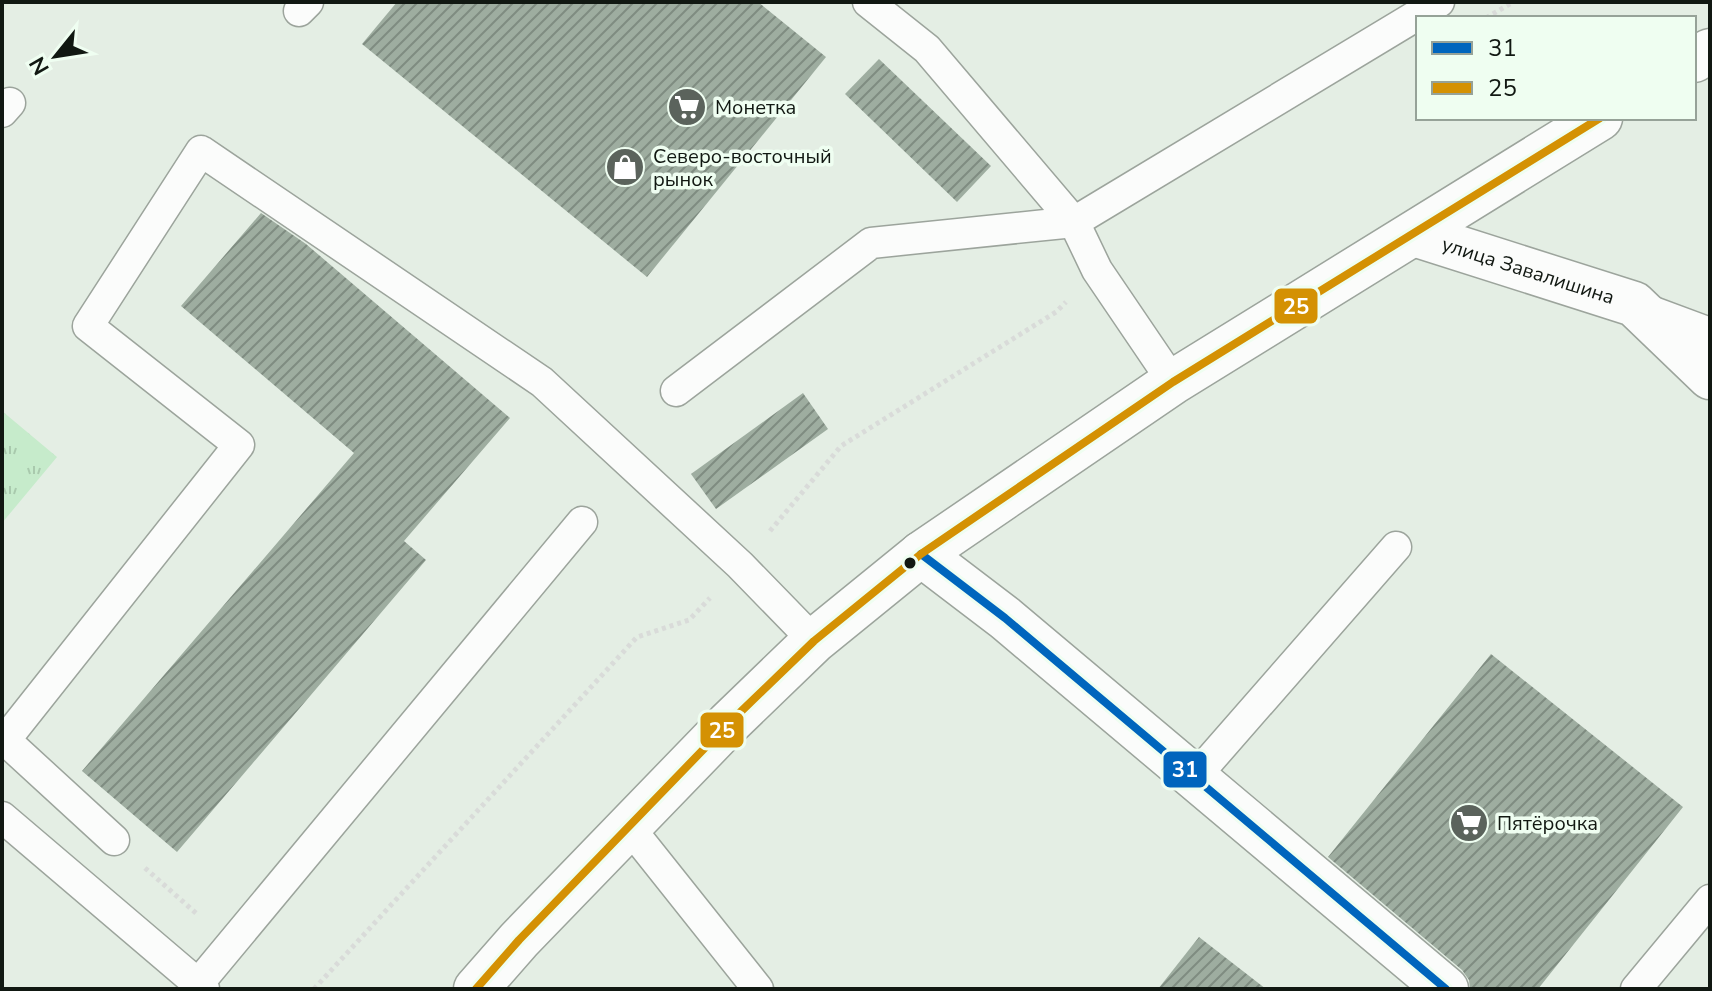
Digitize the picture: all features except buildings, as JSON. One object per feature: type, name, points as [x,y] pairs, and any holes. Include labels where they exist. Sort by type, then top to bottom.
[{"type":"main road","points":[[476,989],[519,940],[728,724],[814,641],[921,554],[1173,382],[1597,120]]},
{"type":"main road","name":"улица Завалишина","points":[[1414,234],[1634,304],[1710,377]]},
{"type":"main road","points":[[921,554],[1005,618],[1446,989]]},
{"type":"lane","points":[[868,2],[927,49],[1074,222],[1097,270],[1173,382]]},
{"type":"lane","points":[[676,391],[871,243],[1074,222],[1439,2]]},
{"type":"lane","points":[[114,840],[4,742],[239,445],[88,326],[201,151],[542,382],[740,565],[814,641]]},
{"type":"lane","points":[[1634,304],[1710,333]]},
{"type":"lane","points":[[2,817],[201,986],[231,944],[582,522]]},
{"type":"lane","points":[[1194,778],[1396,547]]},
{"type":"lane","points":[[629,827],[758,989]]},
{"type":"lane","points":[[1636,989],[1710,900]]},
{"type":"path","points":[[1489,16],[1513,2]]},
{"type":"path","points":[[314,989],[637,637],[689,620],[841,446],[1056,312],[1097,270]]},
{"type":"path","points":[[156,878],[231,944]]},
{"type":"green space","points":[[2,411],[57,457],[2,523]]},
{"type":"transit line","name":"25","points":[[476,989],[519,940],[728,724],[814,641],[921,554],[1173,382],[1597,120]]},
{"type":"transit line","name":"31","points":[[921,554],[1005,618],[1446,989]]},
{"type":"place","name":"Монетка","points":[[687,107]]},
{"type":"place","name":"Северо-восточный рынок","points":[[625,167]]},
{"type":"place","name":"Пятёрочка","points":[[1469,823]]}]
